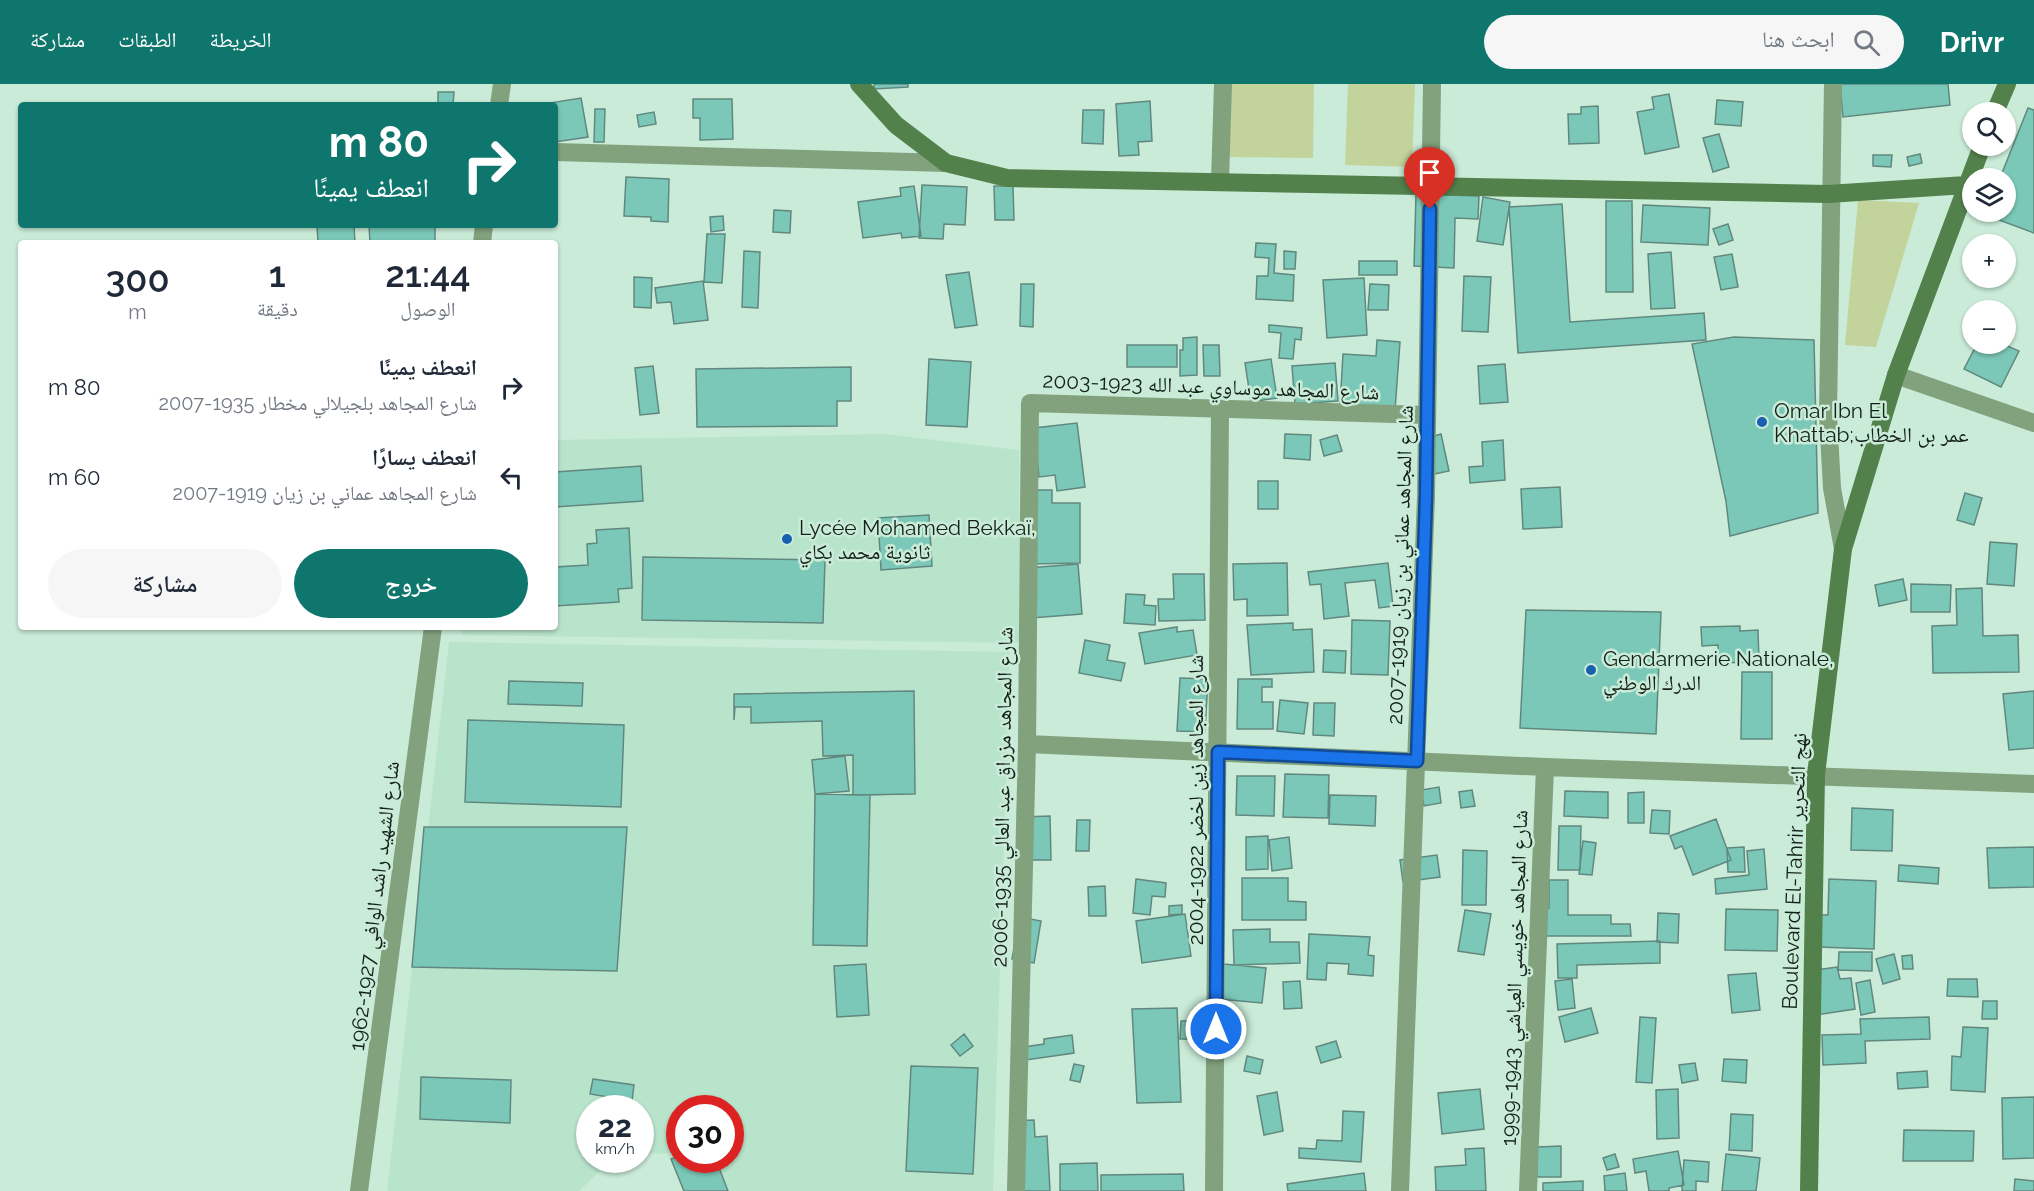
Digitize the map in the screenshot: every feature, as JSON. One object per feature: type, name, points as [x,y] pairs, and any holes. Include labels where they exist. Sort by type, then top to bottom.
[{"type":"main road","points":[[859,84],[896,125],[946,163],[1007,178],[1831,194],[1962,185]]},
{"type":"main road","points":[[1999,102],[2007,84]]},
{"type":"main road","name":"Boulevard El-Tahrir نهج التحرير","points":[[1809,1191],[1816,775],[1844,549],[1896,375],[1962,196]]},
{"type":"street","points":[[499,102],[502,84]]},
{"type":"street","points":[[1220,182],[1223,84]]},
{"type":"street","name":"شارع المجاهد عماني بن زيان 1919-2007","points":[[1400,1191],[1417,761],[1427,415],[1432,84]]},
{"type":"street","points":[[1833,84],[1827,416],[1832,488],[1844,549]]},
{"type":"street","points":[[558,152],[946,163]]},
{"type":"street","points":[[1896,375],[2034,423]]},
{"type":"street","name":"شارع المجاهد موساوي عبد الله 1923-2003","points":[[1030,403],[1427,415]]},
{"type":"street","name":"شارع المجاهد مزراق عبد العالي 1935-2006","points":[[1016,1191],[1027,744],[1030,403]]},
{"type":"street","name":"شارع المجاهد زين لخضر 1922-2004","points":[[1214,1191],[1220,409]]},
{"type":"street","name":"شارع الشهيد راشد الوافي 1927-1962","points":[[359,1191],[433,630]]},
{"type":"street","points":[[1027,744],[1545,767],[2034,784]]},
{"type":"street","name":"شارع المجاهد خويسي العياشي 1943-1999","points":[[1528,1191],[1545,767]]},
{"type":"shaded area","points":[[1230,84],[1314,84],[1313,158],[1229,157]]},
{"type":"shaded area","points":[[1348,84],[1415,84],[1412,167],[1345,165]]},
{"type":"shaded area","points":[[1858,200],[1919,203],[1876,347],[1845,345]]},
{"type":"shaded area","name":"Lycée Mohamed Bekkaï, ثانوية محمد بكاي","points":[[885,434],[1019,450],[1020,643],[461,635],[462,630],[558,630],[558,440]]},
{"type":"shaded area","points":[[449,642],[1010,652],[993,1191],[722,1191],[721,1173],[744,1173],[744,1095],[666,1095],[666,1154],[654,1153],[654,1095],[576,1095],[576,1173],[598,1173],[579,1191],[387,1191]]},
{"type":"building","points":[[874,84],[908,84],[908,87],[874,89]]},
{"type":"building","points":[[1840,84],[1948,84],[1950,105],[1843,117]]},
{"type":"building","points":[[438,92],[454,92],[453,102],[438,102]]},
{"type":"building","points":[[1669,94],[1679,147],[1645,154],[1637,112],[1654,109],[1652,97]]},
{"type":"building","points":[[581,98],[588,137],[558,142],[556,102]]},
{"type":"building","points":[[693,99],[732,99],[733,139],[700,140],[700,118],[693,118]]},
{"type":"building","points":[[1717,100],[1743,102],[1741,126],[1715,124]]},
{"type":"building","points":[[1150,101],[1152,141],[1138,142],[1139,155],[1119,156],[1116,104]]},
{"type":"building","points":[[1598,106],[1599,143],[1569,144],[1568,114],[1581,114],[1581,107]]},
{"type":"building","points":[[2028,108],[2034,110],[2034,233],[2005,222],[2016,222],[2016,168],[2004,168],[2009,156],[2016,156],[2016,138]]},
{"type":"building","points":[[595,109],[605,109],[604,142],[594,142]]},
{"type":"building","points":[[1083,110],[1104,110],[1103,144],[1082,143]]},
{"type":"building","points":[[654,112],[656,124],[639,127],[637,115]]},
{"type":"building","points":[[1719,134],[1729,167],[1713,172],[1703,138]]},
{"type":"building","points":[[1920,154],[1922,163],[1909,166],[1907,157]]},
{"type":"building","points":[[1873,155],[1892,155],[1891,167],[1873,166]]},
{"type":"building","points":[[626,177],[669,179],[668,222],[651,221],[651,217],[624,216]]},
{"type":"building","points":[[922,185],[967,187],[965,225],[944,224],[943,239],[919,238]]},
{"type":"building","points":[[914,186],[921,236],[902,238],[901,233],[863,238],[858,202],[901,196],[900,188]]},
{"type":"building","points":[[994,186],[1013,186],[1014,220],[995,220]]},
{"type":"building","points":[[1416,194],[1479,196],[1478,219],[1455,218],[1454,268],[1414,266]]},
{"type":"building","points":[[1483,197],[1510,202],[1503,245],[1477,241]]},
{"type":"building","points":[[1606,201],[1632,201],[1633,292],[1606,292]]},
{"type":"building","points":[[1562,204],[1570,322],[1704,313],[1706,340],[1518,353],[1509,207]]},
{"type":"building","points":[[1643,205],[1710,208],[1708,245],[1641,242]]},
{"type":"building","points":[[774,210],[791,211],[790,233],[773,232]]},
{"type":"building","points":[[723,216],[724,230],[711,232],[710,217]]},
{"type":"building","points":[[1728,224],[1733,240],[1719,245],[1713,229]]},
{"type":"building","points":[[317,228],[354,228],[355,240],[318,240]]},
{"type":"building","points":[[369,228],[435,228],[435,240],[370,240]]},
{"type":"building","points":[[707,234],[725,234],[722,283],[704,282]]},
{"type":"building","points":[[1256,243],[1276,244],[1274,273],[1294,275],[1293,301],[1256,299],[1257,276],[1268,276],[1269,258],[1255,257]]},
{"type":"building","points":[[744,251],[760,252],[758,308],[742,307]]},
{"type":"building","points":[[1284,251],[1296,252],[1295,269],[1284,269]]},
{"type":"building","points":[[1671,252],[1675,308],[1651,309],[1648,254]]},
{"type":"building","points":[[1732,254],[1738,287],[1721,290],[1714,257]]},
{"type":"building","points":[[1359,261],[1397,261],[1397,275],[1359,275]]},
{"type":"building","points":[[969,272],[977,325],[955,328],[946,275]]},
{"type":"building","points":[[1464,276],[1491,277],[1488,332],[1462,331]]},
{"type":"building","points":[[634,277],[652,278],[651,308],[634,307]]},
{"type":"building","points":[[1364,278],[1367,335],[1327,338],[1323,280]]},
{"type":"building","points":[[703,281],[708,320],[674,324],[671,302],[657,303],[655,288]]},
{"type":"building","points":[[1021,284],[1034,284],[1033,327],[1020,326]]},
{"type":"building","points":[[1370,284],[1389,285],[1388,310],[1368,310]]},
{"type":"building","points":[[1269,325],[1302,328],[1301,340],[1295,339],[1293,359],[1279,358],[1281,333],[1269,332]]},
{"type":"building","points":[[1197,337],[1197,375],[1180,376],[1180,350],[1183,350],[1183,338]]},
{"type":"building","name":"Omar Ibn El Khattab;عمر بن الخطاب","points":[[1734,337],[1814,340],[1818,513],[1730,536],[1726,501],[1692,344]]},
{"type":"building","points":[[1377,340],[1400,342],[1395,410],[1340,406],[1343,354],[1376,356]]},
{"type":"building","points":[[1127,345],[1177,345],[1177,367],[1127,367]]},
{"type":"building","points":[[1203,345],[1219,345],[1220,376],[1204,376]]},
{"type":"building","points":[[2016,350],[2019,351],[2001,387],[1964,369],[1972,354],[2016,354]]},
{"type":"building","points":[[929,359],[971,362],[967,427],[926,425]]},
{"type":"building","points":[[1271,359],[1277,398],[1251,402],[1245,363]]},
{"type":"building","points":[[1335,363],[1338,401],[1295,404],[1292,366]]},
{"type":"building","points":[[1505,364],[1508,402],[1480,404],[1478,366]]},
{"type":"building","points":[[653,366],[659,413],[640,415],[635,368]]},
{"type":"building","points":[[851,367],[851,401],[837,401],[837,426],[697,427],[696,369]]},
{"type":"building","points":[[1077,423],[1085,487],[1057,491],[1055,475],[1039,477],[1034,428]]},
{"type":"building","points":[[1285,434],[1311,435],[1310,460],[1284,458]]},
{"type":"building","points":[[1441,434],[1449,471],[1434,474],[1427,438]]},
{"type":"building","points":[[1337,435],[1342,451],[1324,456],[1320,440]]},
{"type":"building","points":[[1503,440],[1505,480],[1470,483],[1469,467],[1483,466],[1482,442]]},
{"type":"building","points":[[641,466],[643,501],[558,507],[558,472]]},
{"type":"building","points":[[1258,481],[1278,481],[1278,509],[1258,509]]},
{"type":"building","points":[[1560,487],[1562,527],[1523,529],[1521,489]]},
{"type":"building","points":[[1030,490],[1052,490],[1052,503],[1080,503],[1080,563],[1030,564]]},
{"type":"building","points":[[1965,493],[1982,498],[1974,525],[1957,520]]},
{"type":"building","points":[[929,515],[932,566],[881,570],[878,518]]},
{"type":"building","points":[[629,528],[632,588],[618,589],[619,602],[558,606],[558,567],[588,565],[587,544],[597,543],[596,530]]},
{"type":"building","points":[[1990,542],[2017,544],[2014,586],[1987,584]]},
{"type":"building","points":[[643,557],[825,560],[823,623],[642,620]]},
{"type":"building","points":[[1287,563],[1288,615],[1247,616],[1247,599],[1234,600],[1233,564]]},
{"type":"building","points":[[1388,563],[1393,606],[1379,608],[1375,580],[1345,583],[1349,616],[1324,619],[1321,584],[1310,585],[1308,572]]},
{"type":"building","points":[[1078,564],[1082,614],[1031,618],[1027,568]]},
{"type":"building","points":[[1173,574],[1204,574],[1205,620],[1159,621],[1158,599],[1174,599]]},
{"type":"building","points":[[1903,579],[1907,600],[1879,606],[1875,585]]},
{"type":"building","points":[[1911,584],[1951,585],[1950,612],[1911,612]]},
{"type":"building","points":[[1982,588],[1983,636],[2018,635],[2019,672],[1933,673],[1932,626],[1957,625],[1956,589]]},
{"type":"building","points":[[1126,594],[1145,595],[1144,605],[1156,606],[1155,625],[1124,623]]},
{"type":"building","name":"Gendarmerie Nationale, الدرك الوطني","points":[[1526,610],[1661,612],[1656,734],[1520,728]]},
{"type":"building","points":[[1352,620],[1390,621],[1388,675],[1351,674]]},
{"type":"building","points":[[1293,623],[1293,630],[1312,629],[1314,672],[1251,675],[1247,625]]},
{"type":"building","points":[[1740,626],[1740,631],[1758,630],[1759,662],[1718,663],[1718,645],[1702,646],[1701,627]]},
{"type":"building","points":[[1177,627],[1177,632],[1193,630],[1197,655],[1145,664],[1139,633]]},
{"type":"building","points":[[1085,640],[1110,645],[1107,660],[1125,663],[1121,681],[1079,673]]},
{"type":"building","points":[[1324,650],[1346,651],[1345,673],[1323,672]]},
{"type":"building","points":[[1742,672],[1772,672],[1772,739],[1741,739]]},
{"type":"building","points":[[1180,678],[1208,679],[1205,732],[1177,731]]},
{"type":"building","points":[[1238,679],[1272,679],[1272,687],[1262,687],[1262,702],[1273,702],[1273,729],[1237,729]]},
{"type":"building","points":[[509,681],[583,683],[582,706],[508,704]]},
{"type":"building","points":[[914,691],[915,794],[853,795],[853,755],[823,756],[822,721],[751,723],[751,707],[735,707],[734,720],[734,694]]},
{"type":"building","points":[[2034,691],[2034,748],[2009,750],[2003,694]]},
{"type":"building","points":[[1280,700],[1308,703],[1304,734],[1277,731]]},
{"type":"building","points":[[1314,703],[1335,703],[1334,736],[1313,735]]},
{"type":"building","points":[[468,720],[624,725],[621,807],[465,802]]},
{"type":"building","points":[[845,756],[849,791],[815,794],[812,760]]},
{"type":"building","points":[[1285,774],[1329,775],[1328,818],[1283,817]]},
{"type":"building","points":[[1237,776],[1275,776],[1274,816],[1236,815]]},
{"type":"building","points":[[1439,787],[1441,803],[1424,806],[1421,790]]},
{"type":"building","points":[[1472,790],[1475,806],[1461,808],[1459,792]]},
{"type":"building","points":[[1565,791],[1608,792],[1608,818],[1564,816]]},
{"type":"building","points":[[1644,792],[1644,823],[1628,823],[1628,793]]},
{"type":"building","points":[[815,794],[870,795],[867,946],[813,945]]},
{"type":"building","points":[[1330,795],[1376,796],[1375,826],[1329,824]]},
{"type":"building","points":[[1852,808],[1893,810],[1892,851],[1851,850]]},
{"type":"building","points":[[1652,810],[1670,811],[1669,834],[1650,833]]},
{"type":"building","points":[[1050,816],[1051,860],[1022,860],[1021,817]]},
{"type":"building","points":[[1716,819],[1731,860],[1693,875],[1682,846],[1675,849],[1670,836]]},
{"type":"building","points":[[1077,820],[1090,820],[1089,851],[1076,851]]},
{"type":"building","points":[[1559,826],[1581,826],[1580,870],[1558,870]]},
{"type":"building","points":[[424,827],[627,827],[617,971],[412,967]]},
{"type":"building","points":[[1268,836],[1268,869],[1246,870],[1246,837]]},
{"type":"building","points":[[1289,837],[1292,868],[1272,871],[1269,840]]},
{"type":"building","points":[[1583,841],[1596,843],[1592,875],[1579,874]]},
{"type":"building","points":[[1744,847],[1745,872],[1728,872],[1727,848]]},
{"type":"building","points":[[2034,847],[2034,887],[1989,888],[1987,848]]},
{"type":"building","points":[[1764,849],[1767,889],[1716,894],[1715,879],[1749,875],[1747,851]]},
{"type":"building","points":[[1463,850],[1487,851],[1486,905],[1462,905]]},
{"type":"building","points":[[1437,855],[1440,877],[1403,882],[1400,860]]},
{"type":"building","points":[[1899,865],[1939,868],[1938,884],[1898,881]]},
{"type":"building","points":[[1242,878],[1288,878],[1288,901],[1306,902],[1306,920],[1242,920]]},
{"type":"building","points":[[1136,879],[1166,883],[1165,897],[1152,896],[1150,915],[1133,913]]},
{"type":"building","points":[[1829,879],[1876,881],[1874,949],[1818,947],[1819,915],[1828,915]]},
{"type":"building","points":[[1549,880],[1568,880],[1568,915],[1611,915],[1611,924],[1630,924],[1631,936],[1540,936],[1540,908],[1549,908]]},
{"type":"building","points":[[1105,886],[1106,916],[1089,916],[1088,887]]},
{"type":"building","points":[[1182,905],[1182,914],[1169,915],[1169,906]]},
{"type":"building","points":[[1726,909],[1778,910],[1777,951],[1725,950]]},
{"type":"building","points":[[1465,910],[1491,914],[1484,955],[1458,951]]},
{"type":"building","points":[[1658,913],[1679,914],[1678,943],[1657,942]]},
{"type":"building","points":[[1185,914],[1191,956],[1142,963],[1136,921]]},
{"type":"building","points":[[1020,917],[1041,921],[1034,963],[1012,959]]},
{"type":"building","points":[[1270,929],[1270,942],[1299,942],[1300,963],[1234,965],[1233,930]]},
{"type":"building","points":[[1309,934],[1370,937],[1368,955],[1374,956],[1373,976],[1348,974],[1349,964],[1327,963],[1326,980],[1307,979]]},
{"type":"building","points":[[1660,941],[1660,963],[1577,965],[1577,978],[1558,978],[1557,944]]},
{"type":"building","points":[[1839,952],[1872,952],[1872,971],[1838,970]]},
{"type":"building","points":[[1894,954],[1900,979],[1883,984],[1876,959]]},
{"type":"building","points":[[1912,955],[1913,969],[1903,969],[1902,956]]},
{"type":"building","points":[[866,964],[869,1015],[837,1017],[834,966]]},
{"type":"building","points":[[1223,964],[1266,968],[1262,1003],[1219,999]]},
{"type":"building","points":[[1837,967],[1840,979],[1851,978],[1855,1009],[1816,1015],[1816,970]]},
{"type":"building","points":[[1756,973],[1760,1010],[1732,1013],[1728,975]]},
{"type":"building","points":[[1572,979],[1575,1008],[1558,1010],[1555,981]]},
{"type":"building","points":[[1948,979],[1977,979],[1978,997],[1947,996]]},
{"type":"building","points":[[1870,980],[1875,1012],[1861,1015],[1856,983]]},
{"type":"building","points":[[1300,981],[1302,1008],[1284,1009],[1283,982]]},
{"type":"building","points":[[1983,1001],[1997,1001],[1997,1019],[1982,1019]]},
{"type":"building","points":[[1177,1008],[1181,1102],[1137,1103],[1132,1009]]},
{"type":"building","points":[[1591,1008],[1598,1033],[1565,1042],[1559,1017]]},
{"type":"building","points":[[1640,1017],[1656,1018],[1652,1083],[1636,1082]]},
{"type":"building","points":[[1929,1017],[1930,1039],[1865,1041],[1866,1063],[1823,1065],[1822,1035],[1861,1034],[1860,1019]]},
{"type":"building","points":[[1181,1021],[1194,1021],[1194,1039],[1180,1039]]},
{"type":"building","points":[[1963,1027],[1988,1028],[1985,1092],[1951,1090],[1952,1056],[1961,1057]]},
{"type":"building","points":[[964,1034],[973,1046],[960,1056],[951,1045]]},
{"type":"building","points":[[1072,1035],[1074,1053],[1026,1060],[1024,1047],[1044,1044],[1044,1039]]},
{"type":"building","points":[[1336,1041],[1341,1057],[1321,1063],[1316,1047]]},
{"type":"building","points":[[1247,1056],[1263,1060],[1260,1074],[1244,1071]]},
{"type":"building","points":[[1724,1059],[1747,1060],[1746,1083],[1722,1081]]},
{"type":"building","points":[[1695,1063],[1698,1080],[1682,1083],[1679,1065]]},
{"type":"building","points":[[1074,1064],[1084,1066],[1080,1082],[1070,1080]]},
{"type":"building","points":[[911,1066],[978,1068],[973,1174],[906,1171]]},
{"type":"building","points":[[1927,1071],[1928,1087],[1898,1089],[1897,1073]]},
{"type":"building","points":[[421,1077],[511,1080],[510,1123],[420,1119]]},
{"type":"building","points":[[593,1079],[634,1085],[633,1095],[590,1094]]},
{"type":"building","points":[[1480,1089],[1484,1129],[1442,1134],[1438,1093]]},
{"type":"building","points":[[1678,1089],[1679,1138],[1657,1139],[1656,1090]]},
{"type":"building","points":[[1277,1092],[1283,1131],[1264,1135],[1257,1096]]},
{"type":"building","points":[[2034,1097],[2034,1158],[2003,1159],[2002,1098]]},
{"type":"building","points":[[1343,1111],[1364,1112],[1361,1162],[1299,1158],[1299,1148],[1316,1149],[1317,1140],[1342,1141]]},
{"type":"building","points":[[1731,1114],[1753,1115],[1752,1151],[1729,1150]]},
{"type":"building","points":[[1034,1120],[1035,1137],[1047,1136],[1050,1191],[1015,1191],[1011,1121]]},
{"type":"building","points":[[1904,1130],[1974,1131],[1973,1161],[1903,1161]]},
{"type":"building","points":[[1561,1146],[1561,1177],[1537,1177],[1537,1147]]},
{"type":"building","points":[[1484,1148],[1486,1191],[1436,1191],[1435,1167],[1466,1165],[1465,1149]]},
{"type":"building","points":[[1678,1151],[1684,1185],[1669,1188],[1669,1191],[1649,1191],[1646,1171],[1635,1173],[1633,1159]]},
{"type":"building","points":[[1615,1154],[1619,1167],[1607,1170],[1603,1158]]},
{"type":"building","points":[[1726,1154],[1760,1158],[1756,1191],[1722,1191]]},
{"type":"building","points":[[1684,1160],[1709,1162],[1708,1182],[1696,1181],[1696,1191],[1682,1191]]},
{"type":"building","points":[[1097,1163],[1098,1191],[1060,1191],[1060,1164]]},
{"type":"building","points":[[677,1173],[721,1173],[728,1191],[684,1191]]},
{"type":"building","points":[[1364,1173],[1366,1191],[1288,1191],[1287,1184]]},
{"type":"building","points":[[1625,1173],[1627,1191],[1605,1191],[1604,1176]]},
{"type":"building","points":[[1183,1174],[1184,1191],[1101,1191],[1101,1175]]},
{"type":"building","points":[[2015,1179],[2034,1181],[2034,1191],[2014,1191]]},
{"type":"building","points":[[1583,1181],[1583,1191],[1543,1191],[1543,1183]]},
{"type":"place","name":"Omar Ibn El Khattab;عمر بن الخطاب","points":[[1762,422]]},
{"type":"place","name":"Lycée Mohamed Bekkaï, ثانوية محمد بكاي","points":[[787,539]]},
{"type":"place","name":"Gendarmerie Nationale, الدرك الوطني","points":[[1591,670]]},
{"type":"route","points":[[1216,1029],[1218,752],[1417,761],[1426,496],[1430,209]]}]
